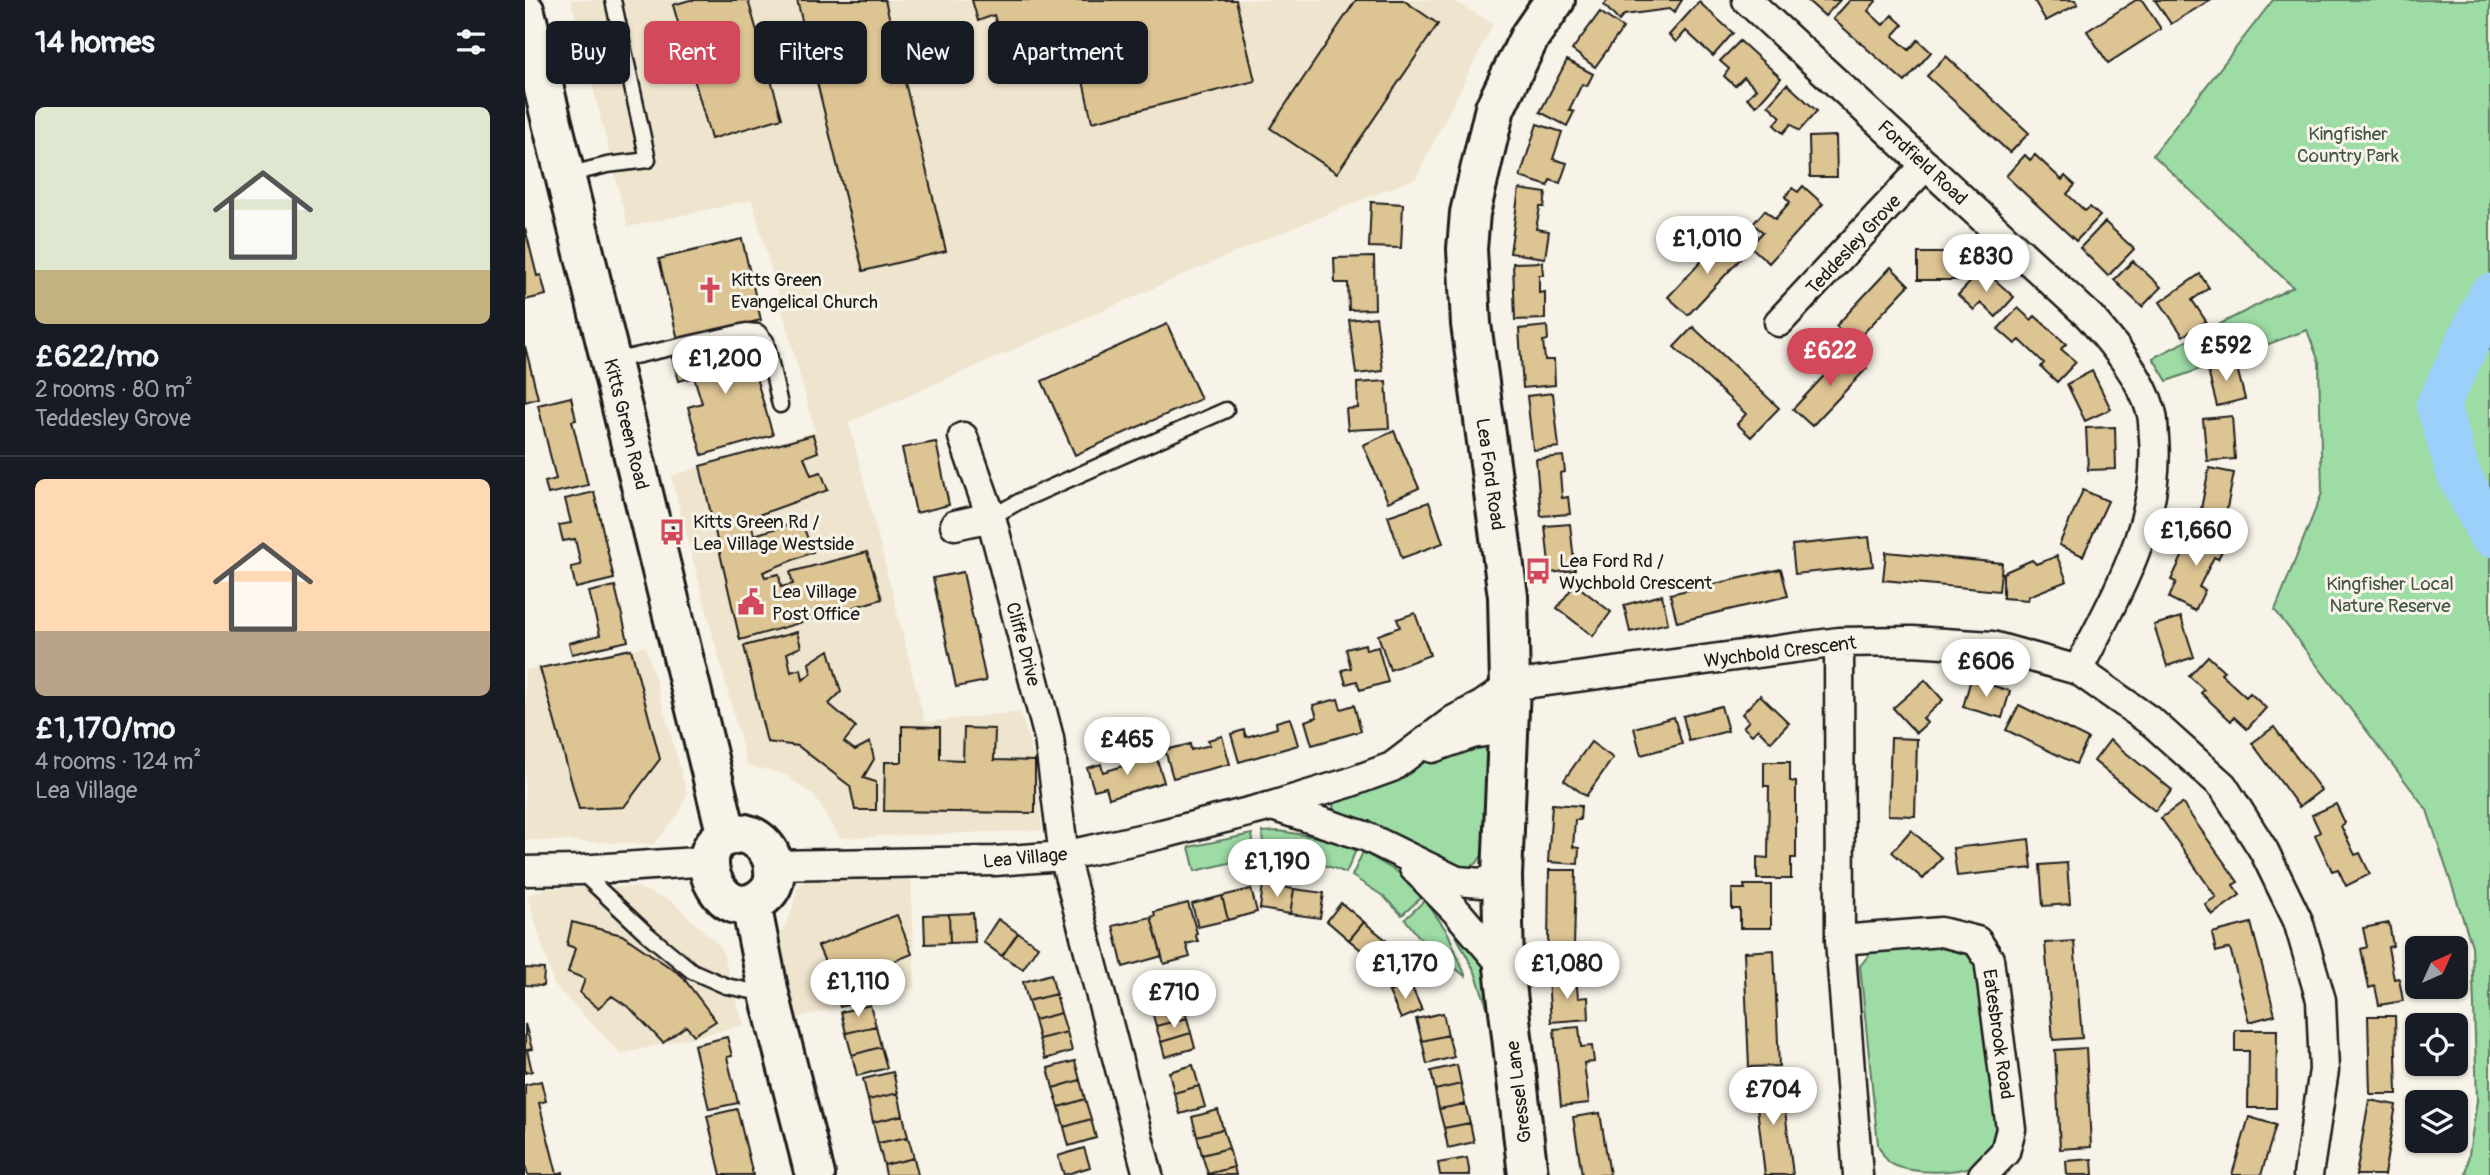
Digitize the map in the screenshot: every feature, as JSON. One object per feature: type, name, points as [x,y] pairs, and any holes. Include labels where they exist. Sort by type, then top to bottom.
[{"type":"street","name":"Lea Ford Road","points":[[1504,967],[1502,876],[1510,686],[1508,596],[1471,324],[1467,249],[1470,213],[1495,108],[1530,36],[1555,0]]},
{"type":"street","name":"Fordfield Road","points":[[1747,0],[2090,317],[2126,360],[2151,412],[2156,463],[2150,507],[2126,573],[2078,670]]},
{"type":"street","name":"Kitts Green Road","points":[[525,12],[612,361],[718,848]]},
{"type":"street","name":"Teddesley Grove","points":[[1779,322],[1926,165]]},
{"type":"street","name":"Cliffe Drive","points":[[963,437],[991,517],[1049,738],[1064,856],[1148,1175]]},
{"type":"street","points":[[955,525],[991,517]]},
{"type":"street","name":"Wychbold Crescent","points":[[1510,686],[1839,642],[1912,641],[1991,646],[2078,670],[2153,723],[2223,786],[2264,851],[2298,921],[2322,1012],[2324,1070],[2308,1175]]},
{"type":"street","points":[[1839,642],[1840,940],[1858,1175]]},
{"type":"street","name":"Lea Village","points":[[773,866],[995,861],[1064,856],[1272,806],[1392,767],[1454,720],[1510,686]]},
{"type":"street","points":[[1392,767],[1410,761],[1438,744],[1472,734],[1509,728]]},
{"type":"street","name":"Lea Village","points":[[1272,806],[1333,824],[1457,881],[1482,883],[1502,876]]},
{"type":"street","points":[[525,871],[579,870],[718,848],[738,833],[759,839],[768,851],[773,866],[774,879],[771,889],[751,904],[739,905],[725,900],[713,883],[718,848]]},
{"type":"street","name":"Lea Village","points":[[1396,851],[1458,914],[1504,967]]},
{"type":"street","points":[[751,904],[769,994],[814,1175]]},
{"type":"street","name":"Eatesbrook Road","points":[[1840,940],[1941,932],[1977,941],[1989,959],[2011,1129],[2005,1152],[1983,1175]]},
{"type":"street","name":"Gressel Lane","points":[[1504,967],[1528,1175]]},
{"type":"lane","points":[[565,176],[607,165],[648,160],[613,0]]},
{"type":"lane","points":[[612,361],[746,331],[758,332],[766,341],[780,405]]},
{"type":"lane","points":[[991,517],[1022,500],[1226,410]]},
{"type":"lane","points":[[579,870],[647,934],[692,971],[726,986],[769,994]]},
{"type":"shaded area","points":[[571,0],[1453,0],[1493,24],[1416,178],[1259,242],[849,422],[925,722],[1020,712],[1035,761],[1042,830],[840,838],[814,796],[784,774],[747,765],[671,476],[815,431],[752,200],[628,227],[592,84],[630,84],[630,21],[576,21]]},
{"type":"shaded area","points":[[646,646],[687,793],[678,815],[654,844],[525,840],[525,670]]},
{"type":"shaded area","points":[[911,875],[915,987],[797,1018],[779,937],[791,914],[797,888],[813,876]]},
{"type":"shaded area","points":[[637,887],[673,902],[721,947],[744,1025],[621,1054],[554,985],[527,895],[549,888]]},
{"type":"green space","name":"Kingfisher Local Nature Reserve","points":[[2273,0],[2490,0],[2490,1175],[2466,1175],[2477,1100],[2472,946],[2427,810],[2275,610],[2322,493],[2319,362],[2307,330],[2167,381],[2153,358],[2293,287],[2153,155]]},
{"type":"green space","points":[[1483,745],[1490,750],[1484,852],[1477,863],[1465,870],[1333,808],[1334,801],[1437,752]]},
{"type":"green space","points":[[1279,831],[1323,838],[1356,850],[1346,873],[1306,860],[1264,856],[1262,832]]},
{"type":"green space","points":[[1252,834],[1255,857],[1195,871],[1189,847]]},
{"type":"green space","points":[[1363,852],[1399,873],[1423,896],[1402,915],[1383,896],[1352,876]]},
{"type":"green space","points":[[1425,900],[1448,933],[1466,977],[1423,942],[1405,919]]},
{"type":"green space","points":[[1458,922],[1482,959],[1492,1021],[1475,972],[1452,928]]},
{"type":"green space","points":[[1950,942],[1966,948],[1976,960],[2001,1129],[1988,1154],[1973,1166],[1936,1172],[1909,1170],[1890,1163],[1878,1145],[1860,966],[1872,951]]},
{"type":"building","points":[[690,0],[748,0],[754,21],[754,84],[772,84],[782,118],[711,139],[695,84],[740,84],[740,21],[678,21],[673,5]]},
{"type":"building","points":[[797,0],[885,0],[890,21],[881,21],[881,84],[905,84],[946,251],[863,271],[817,84],[867,84],[867,21],[802,21]]},
{"type":"building","points":[[972,0],[1236,0],[1255,81],[1092,122],[1084,84],[1148,84],[1148,21],[996,21],[994,15],[978,21]]},
{"type":"building","points":[[1356,0],[1403,0],[1438,24],[1337,173],[1270,128]]},
{"type":"building","points":[[1608,0],[1682,0],[1674,13],[1669,9],[1624,15],[1619,21],[1604,5]]},
{"type":"building","points":[[1807,0],[1840,0],[1825,16]]},
{"type":"building","points":[[1850,0],[1875,0],[1868,11],[1883,25],[1892,15],[1903,25],[1893,36],[1909,50],[1918,40],[1931,52],[1905,82],[1833,19]]},
{"type":"building","points":[[2034,0],[2076,0],[2078,4],[2046,21]]},
{"type":"building","points":[[2136,0],[2142,0],[2161,29],[2108,63],[2087,31]]},
{"type":"building","points":[[2155,0],[2210,0],[2171,24]]},
{"type":"building","points":[[1699,2],[1733,33],[1713,56],[1686,31],[1676,42],[1669,35]]},
{"type":"building","points":[[1600,12],[1623,28],[1595,67],[1572,50]]},
{"type":"building","points":[[1740,41],[1781,78],[1756,106],[1747,98],[1756,89],[1744,77],[1735,86],[1724,76],[1729,69],[1720,61]]},
{"type":"building","points":[[1946,56],[2029,133],[2010,153],[1927,76]]},
{"type":"building","points":[[1567,60],[1593,74],[1587,86],[1582,84],[1569,110],[1574,112],[1567,126],[1540,112]]},
{"type":"building","points":[[1787,84],[1817,111],[1799,131],[1791,124],[1783,133],[1774,125],[1781,117],[1768,105]]},
{"type":"building","points":[[1537,124],[1562,132],[1553,159],[1567,163],[1560,183],[1550,180],[1548,186],[1520,177]]},
{"type":"building","points":[[1836,136],[1837,177],[1810,177],[1809,137]]},
{"type":"building","points":[[2025,155],[2030,160],[2035,155],[2062,180],[2065,176],[2075,185],[2067,194],[2085,211],[2090,207],[2100,216],[2076,241],[2006,176]]},
{"type":"building","points":[[1803,186],[1823,204],[1769,263],[1750,246],[1763,232],[1753,224],[1765,210],[1775,219],[1790,202],[1785,197],[1792,188],[1798,192]]},
{"type":"building","points":[[1519,189],[1546,193],[1536,229],[1549,231],[1545,258],[1510,253]]},
{"type":"building","points":[[1371,202],[1403,204],[1401,248],[1369,247]]},
{"type":"building","points":[[2105,222],[2134,249],[2108,276],[2080,248]]},
{"type":"building","points":[[525,228],[537,276],[541,275],[546,295],[525,300]]},
{"type":"building","points":[[1725,236],[1745,254],[1688,315],[1668,297]]},
{"type":"building","name":"Kitts Green Evangelical Church","points":[[742,239],[761,320],[678,340],[659,259]]},
{"type":"building","points":[[1918,253],[1959,253],[1959,280],[1918,280]]},
{"type":"building","points":[[1374,257],[1375,309],[1349,310],[1348,283],[1335,283],[1334,258]]},
{"type":"building","points":[[2133,261],[2161,287],[2142,307],[2114,280]]},
{"type":"building","points":[[1542,262],[1543,275],[1539,275],[1539,293],[1545,292],[1545,319],[1515,320],[1513,263]]},
{"type":"building","points":[[1891,267],[1909,285],[1854,343],[1836,326]]},
{"type":"building","points":[[1983,269],[2014,297],[1996,317],[1981,303],[1974,310],[1958,295]]},
{"type":"building","points":[[2200,274],[2209,288],[2192,300],[2206,321],[2183,336],[2160,302]]},
{"type":"building","points":[[2018,308],[2031,320],[2035,316],[2066,344],[2061,349],[2076,362],[2057,382],[2041,367],[2044,363],[2020,340],[2015,344],[1998,329]]},
{"type":"building","points":[[1376,317],[1383,371],[1356,374],[1349,320]]},
{"type":"building","points":[[1167,324],[1201,399],[1075,455],[1042,381]]},
{"type":"building","points":[[1547,326],[1548,340],[1543,341],[1545,360],[1554,360],[1555,385],[1523,388],[1519,329]]},
{"type":"building","points":[[1693,327],[1779,408],[1751,437],[1737,424],[1746,414],[1674,347]]},
{"type":"building","points":[[744,337],[773,435],[702,455],[688,407],[702,403],[694,377],[679,381],[672,358]]},
{"type":"building","points":[[525,346],[538,398],[525,402]]},
{"type":"building","points":[[1848,350],[1867,368],[1812,426],[1793,409]]},
{"type":"building","points":[[2235,360],[2245,399],[2217,406],[2207,367]]},
{"type":"building","points":[[2092,371],[2111,409],[2085,421],[2067,384]]},
{"type":"building","points":[[1386,381],[1389,428],[1348,430],[1346,409],[1358,408],[1357,383]]},
{"type":"building","points":[[1553,393],[1559,447],[1533,450],[1527,396]]},
{"type":"building","points":[[571,397],[576,420],[572,421],[588,485],[548,494],[545,482],[556,479],[538,405]]},
{"type":"building","points":[[2232,416],[2235,459],[2207,461],[2203,419]]},
{"type":"building","points":[[2115,427],[2116,469],[2088,470],[2086,428]]},
{"type":"building","points":[[1394,431],[1419,488],[1388,502],[1363,445]]},
{"type":"building","points":[[813,435],[818,452],[804,457],[811,475],[821,472],[828,490],[750,518],[754,535],[801,521],[813,552],[763,572],[765,577],[779,574],[781,587],[793,584],[790,572],[867,552],[882,599],[740,640],[700,466]]},
{"type":"building","points":[[936,442],[949,505],[916,513],[902,448]]},
{"type":"building","points":[[1563,456],[1565,472],[1560,473],[1562,498],[1568,497],[1570,514],[1541,516],[1536,459]]},
{"type":"building","points":[[2209,468],[2234,473],[2226,513],[2201,509]]},
{"type":"building","points":[[2083,490],[2108,501],[2083,556],[2059,545]]},
{"type":"building","points":[[594,492],[614,579],[576,588],[571,567],[581,565],[575,539],[563,541],[559,525],[571,523],[565,499]]},
{"type":"building","points":[[1429,502],[1443,543],[1402,558],[1388,516]]},
{"type":"building","points":[[1570,524],[1575,570],[1550,573],[1545,526]]},
{"type":"building","points":[[2203,527],[2228,539],[2218,559],[2214,557],[2199,587],[2205,590],[2195,611],[2169,598],[2176,582],[2171,580],[2190,540],[2195,543]]},
{"type":"building","points":[[1869,537],[1873,566],[1795,574],[1792,545]]},
{"type":"building","points":[[1886,552],[2002,563],[1999,591],[1883,580]]},
{"type":"building","points":[[2057,556],[2067,581],[2029,596],[2028,600],[2003,598],[2003,573],[2032,560],[2036,564]]},
{"type":"building","points":[[1781,569],[1788,596],[1677,622],[1670,594]]},
{"type":"building","points":[[963,572],[986,681],[956,687],[933,578]]},
{"type":"building","points":[[1575,584],[1611,612],[1593,636],[1557,608]]},
{"type":"building","points":[[615,586],[628,641],[572,654],[569,643],[600,635],[589,592]]},
{"type":"building","points":[[1662,595],[1668,623],[1630,632],[1624,605]]},
{"type":"building","points":[[1415,613],[1430,655],[1390,670],[1378,635],[1400,627],[1397,619]]},
{"type":"building","points":[[2181,617],[2194,657],[2167,666],[2154,625]]},
{"type":"building","points":[[797,632],[801,647],[787,653],[791,672],[801,669],[803,680],[811,673],[809,663],[829,650],[841,692],[829,704],[856,727],[844,742],[855,750],[870,742],[874,759],[863,778],[876,782],[876,810],[855,810],[850,786],[798,746],[767,742],[744,646]]},
{"type":"building","points":[[1365,644],[1366,650],[1378,647],[1388,682],[1360,690],[1357,681],[1346,684],[1342,670],[1351,668],[1346,649]]},
{"type":"building","points":[[631,649],[660,759],[624,807],[579,809],[540,668]]},
{"type":"building","points":[[2208,656],[2224,671],[2221,674],[2246,697],[2250,693],[2266,708],[2247,729],[2234,717],[2231,721],[2201,693],[2204,690],[2189,676]]},
{"type":"building","points":[[1971,679],[2010,691],[2002,718],[1963,707]]},
{"type":"building","points":[[1925,680],[1943,700],[1923,718],[1927,723],[1916,733],[1893,708]]},
{"type":"building","points":[[1760,695],[1789,723],[1771,742],[1758,729],[1752,735],[1743,727],[1749,721],[1742,714]]},
{"type":"building","points":[[1338,699],[1341,709],[1354,705],[1361,731],[1312,745],[1305,721],[1317,717],[1313,705]]},
{"type":"building","points":[[2019,705],[2088,739],[2076,764],[2006,730]]},
{"type":"building","points":[[1721,706],[1728,731],[1689,741],[1683,716]]},
{"type":"building","points":[[1674,717],[1682,744],[1641,755],[1634,728]]},
{"type":"building","points":[[1290,718],[1298,745],[1239,762],[1231,734],[1244,730],[1246,737],[1277,728],[1276,722]]},
{"type":"building","points":[[902,726],[940,727],[940,759],[963,760],[964,728],[995,729],[994,760],[1035,761],[1035,813],[884,811],[885,762],[902,762]]},
{"type":"building","points":[[2274,727],[2321,790],[2299,807],[2252,743]]},
{"type":"building","points":[[1222,736],[1230,764],[1173,778],[1165,750],[1190,744],[1191,750],[1210,745],[1208,740]]},
{"type":"building","points":[[1891,738],[1917,739],[1915,816],[1888,815]]},
{"type":"building","points":[[2110,740],[2172,790],[2155,811],[2094,761]]},
{"type":"building","points":[[1591,742],[1613,758],[1586,796],[1564,780]]},
{"type":"building","points":[[1156,756],[1164,782],[1109,798],[1106,787],[1094,790],[1087,768],[1101,764],[1103,772]]},
{"type":"building","points":[[1764,762],[1790,762],[1790,781],[1796,782],[1796,858],[1791,858],[1791,879],[1757,879],[1757,857],[1768,858],[1769,786],[1764,786]]},
{"type":"building","points":[[2182,803],[2238,882],[2233,885],[2240,895],[2212,915],[2205,904],[2216,897],[2161,818]]},
{"type":"building","points":[[1552,804],[1581,806],[1580,820],[1575,820],[1573,847],[1579,848],[1578,864],[1548,862]]},
{"type":"building","points":[[2336,804],[2345,823],[2341,826],[2355,855],[2360,853],[2370,874],[2346,886],[2338,869],[2332,871],[2315,835],[2320,832],[2312,815]]},
{"type":"building","points":[[1911,830],[1942,858],[1923,879],[1892,852]]},
{"type":"building","points":[[2029,839],[2032,868],[1957,876],[1953,848]]},
{"type":"building","points":[[2067,863],[2070,904],[2043,906],[2040,865]]},
{"type":"building","points":[[1549,870],[1576,870],[1574,947],[1548,947]]},
{"type":"building","points":[[1263,884],[1294,889],[1290,914],[1260,909]]},
{"type":"building","points":[[1744,885],[1771,885],[1771,928],[1740,928],[1740,909],[1732,909],[1732,889],[1745,889]]},
{"type":"building","points":[[1251,889],[1257,912],[1228,920],[1222,896]]},
{"type":"building","points":[[1294,889],[1324,893],[1320,918],[1290,914]]},
{"type":"building","points":[[1222,896],[1228,920],[1198,927],[1192,904]]},
{"type":"building","points":[[1188,903],[1198,941],[1186,944],[1190,957],[1164,964],[1151,917],[1155,916],[1154,912]]},
{"type":"building","points":[[1341,903],[1364,922],[1349,940],[1327,921]]},
{"type":"building","points":[[973,913],[975,942],[950,943],[949,914]]},
{"type":"building","points":[[949,914],[950,943],[925,944],[924,915]]},
{"type":"building","points":[[897,915],[912,954],[835,985],[818,946]]},
{"type":"building","points":[[1151,917],[1162,956],[1123,967],[1113,926]]},
{"type":"building","points":[[998,919],[1018,933],[1002,956],[983,942]]},
{"type":"building","points":[[572,922],[622,935],[681,975],[716,1021],[694,1035],[686,1026],[663,1043],[631,1009],[612,996],[598,1008],[580,993],[585,979],[568,972],[575,948],[567,945]]},
{"type":"building","points":[[1364,922],[1386,940],[1371,958],[1349,940]]},
{"type":"building","points":[[2251,923],[2275,1015],[2249,1022],[2230,948],[2216,952],[2212,933]]},
{"type":"building","points":[[2389,923],[2393,946],[2388,947],[2394,979],[2399,978],[2403,1001],[2379,1005],[2375,986],[2369,988],[2361,949],[2367,947],[2363,928]]},
{"type":"building","points":[[1018,933],[1038,946],[1023,969],[1002,956]]},
{"type":"building","points":[[2074,941],[2082,1038],[2053,1040],[2045,943]]},
{"type":"building","points":[[1774,950],[1779,1066],[1749,1067],[1744,952]]},
{"type":"building","points":[[1397,955],[1410,983],[1389,992],[1376,965]]},
{"type":"building","points":[[525,968],[544,969],[543,986],[525,985]]},
{"type":"building","points":[[1051,974],[1056,994],[1028,1001],[1023,982]]},
{"type":"building","points":[[1576,977],[1578,998],[1588,997],[1589,1019],[1551,1022],[1548,979]]},
{"type":"building","points":[[1410,983],[1422,1010],[1401,1019],[1389,992]]},
{"type":"building","points":[[859,984],[863,1001],[840,1007],[836,990]]},
{"type":"building","points":[[1056,994],[1061,1013],[1034,1020],[1028,1001]]},
{"type":"building","points":[[1182,1003],[1187,1018],[1156,1026],[1152,1011]]},
{"type":"building","points":[[870,1005],[876,1026],[846,1033],[841,1012]]},
{"type":"building","points":[[1061,1013],[1067,1032],[1039,1039],[1034,1020]]},
{"type":"building","points":[[1443,1013],[1448,1035],[1422,1041],[1416,1019]]},
{"type":"building","points":[[2368,1016],[2395,1016],[2397,1094],[2370,1094]]},
{"type":"building","points":[[1187,1018],[1191,1033],[1161,1042],[1156,1026]]},
{"type":"building","points":[[525,1024],[532,1049],[527,1050],[532,1071],[525,1073]]},
{"type":"building","points":[[876,1026],[881,1047],[852,1055],[846,1033]]},
{"type":"building","points":[[1579,1027],[1581,1047],[1592,1046],[1594,1062],[1584,1063],[1589,1103],[1561,1106],[1554,1029]]},
{"type":"building","points":[[2235,1030],[2277,1030],[2276,1108],[2248,1108],[2249,1051],[2235,1051]]},
{"type":"building","points":[[1067,1032],[1072,1051],[1045,1059],[1039,1039]]},
{"type":"building","points":[[1191,1033],[1195,1048],[1165,1057],[1161,1042]]},
{"type":"building","points":[[1448,1035],[1454,1057],[1427,1064],[1422,1041]]},
{"type":"building","points":[[727,1037],[732,1056],[727,1057],[738,1103],[709,1109],[694,1045]]},
{"type":"building","points":[[881,1047],[887,1068],[857,1076],[852,1055]]},
{"type":"building","points":[[2086,1048],[2091,1147],[2060,1149],[2055,1050]]},
{"type":"building","points":[[1075,1061],[1080,1080],[1053,1088],[1048,1068]]},
{"type":"building","points":[[1193,1065],[1199,1086],[1174,1093],[1169,1072]]},
{"type":"building","points":[[1457,1065],[1461,1084],[1435,1090],[1431,1071]]},
{"type":"building","points":[[893,1072],[898,1093],[868,1100],[863,1079]]},
{"type":"building","points":[[1781,1078],[1793,1175],[1765,1175],[1754,1081]]},
{"type":"building","points":[[1080,1080],[1085,1099],[1059,1107],[1053,1088]]},
{"type":"building","points":[[541,1081],[546,1101],[539,1103],[557,1174],[563,1172],[563,1175],[528,1175],[525,1165],[525,1085]]},
{"type":"building","points":[[1461,1084],[1465,1104],[1439,1109],[1435,1090]]},
{"type":"building","points":[[1199,1086],[1205,1107],[1180,1114],[1174,1093]]},
{"type":"building","points":[[898,1093],[903,1115],[873,1122],[868,1100]]},
{"type":"building","points":[[1085,1099],[1091,1119],[1064,1127],[1059,1107]]},
{"type":"building","points":[[2369,1100],[2396,1105],[2384,1175],[2356,1175]]},
{"type":"building","points":[[1465,1104],[1470,1123],[1444,1128],[1439,1109]]},
{"type":"building","points":[[737,1109],[753,1175],[721,1175],[707,1116]]},
{"type":"building","points":[[1218,1110],[1223,1129],[1197,1136],[1192,1117]]},
{"type":"building","points":[[1600,1113],[1610,1175],[1582,1175],[1573,1117]]},
{"type":"building","points":[[903,1115],[908,1137],[878,1143],[873,1122]]},
{"type":"building","points":[[2249,1117],[2276,1125],[2261,1175],[2232,1175]]},
{"type":"building","points":[[1091,1119],[1096,1138],[1069,1146],[1064,1127]]},
{"type":"building","points":[[1470,1123],[1474,1142],[1448,1148],[1444,1128]]},
{"type":"building","points":[[1223,1129],[1229,1148],[1202,1155],[1197,1136]]},
{"type":"building","points":[[908,1137],[914,1158],[884,1165],[878,1143]]},
{"type":"building","points":[[1084,1148],[1090,1167],[1064,1175],[1058,1156]]},
{"type":"building","points":[[1229,1148],[1234,1167],[1208,1174],[1202,1155]]},
{"type":"building","points":[[914,1158],[918,1175],[886,1175],[884,1165]]},
{"type":"building","points":[[1467,1158],[1470,1175],[1440,1175],[1438,1163]]},
{"type":"building","points":[[2092,1159],[2093,1175],[2067,1175],[2066,1161]]},
{"type":"building","points":[[1234,1167],[1236,1175],[1208,1175],[1208,1174]]},
{"type":"waterway","points":[[2490,296],[2438,405],[2459,475],[2490,535]]},
{"type":"place","name":"Kitts Green Evangelical Church","points":[[710,290]]},
{"type":"place","name":"Kitts Green Rd / Lea Village Westside","points":[[672,532]]},
{"type":"place","name":"Lea Ford Rd / Wychbold Crescent","points":[[1538,571]]},
{"type":"place","name":"Lea Village Post Office","points":[[751,602]]},
{"type":"park label","name":"Kingfisher Country Park","points":[[2348,144]]}]
